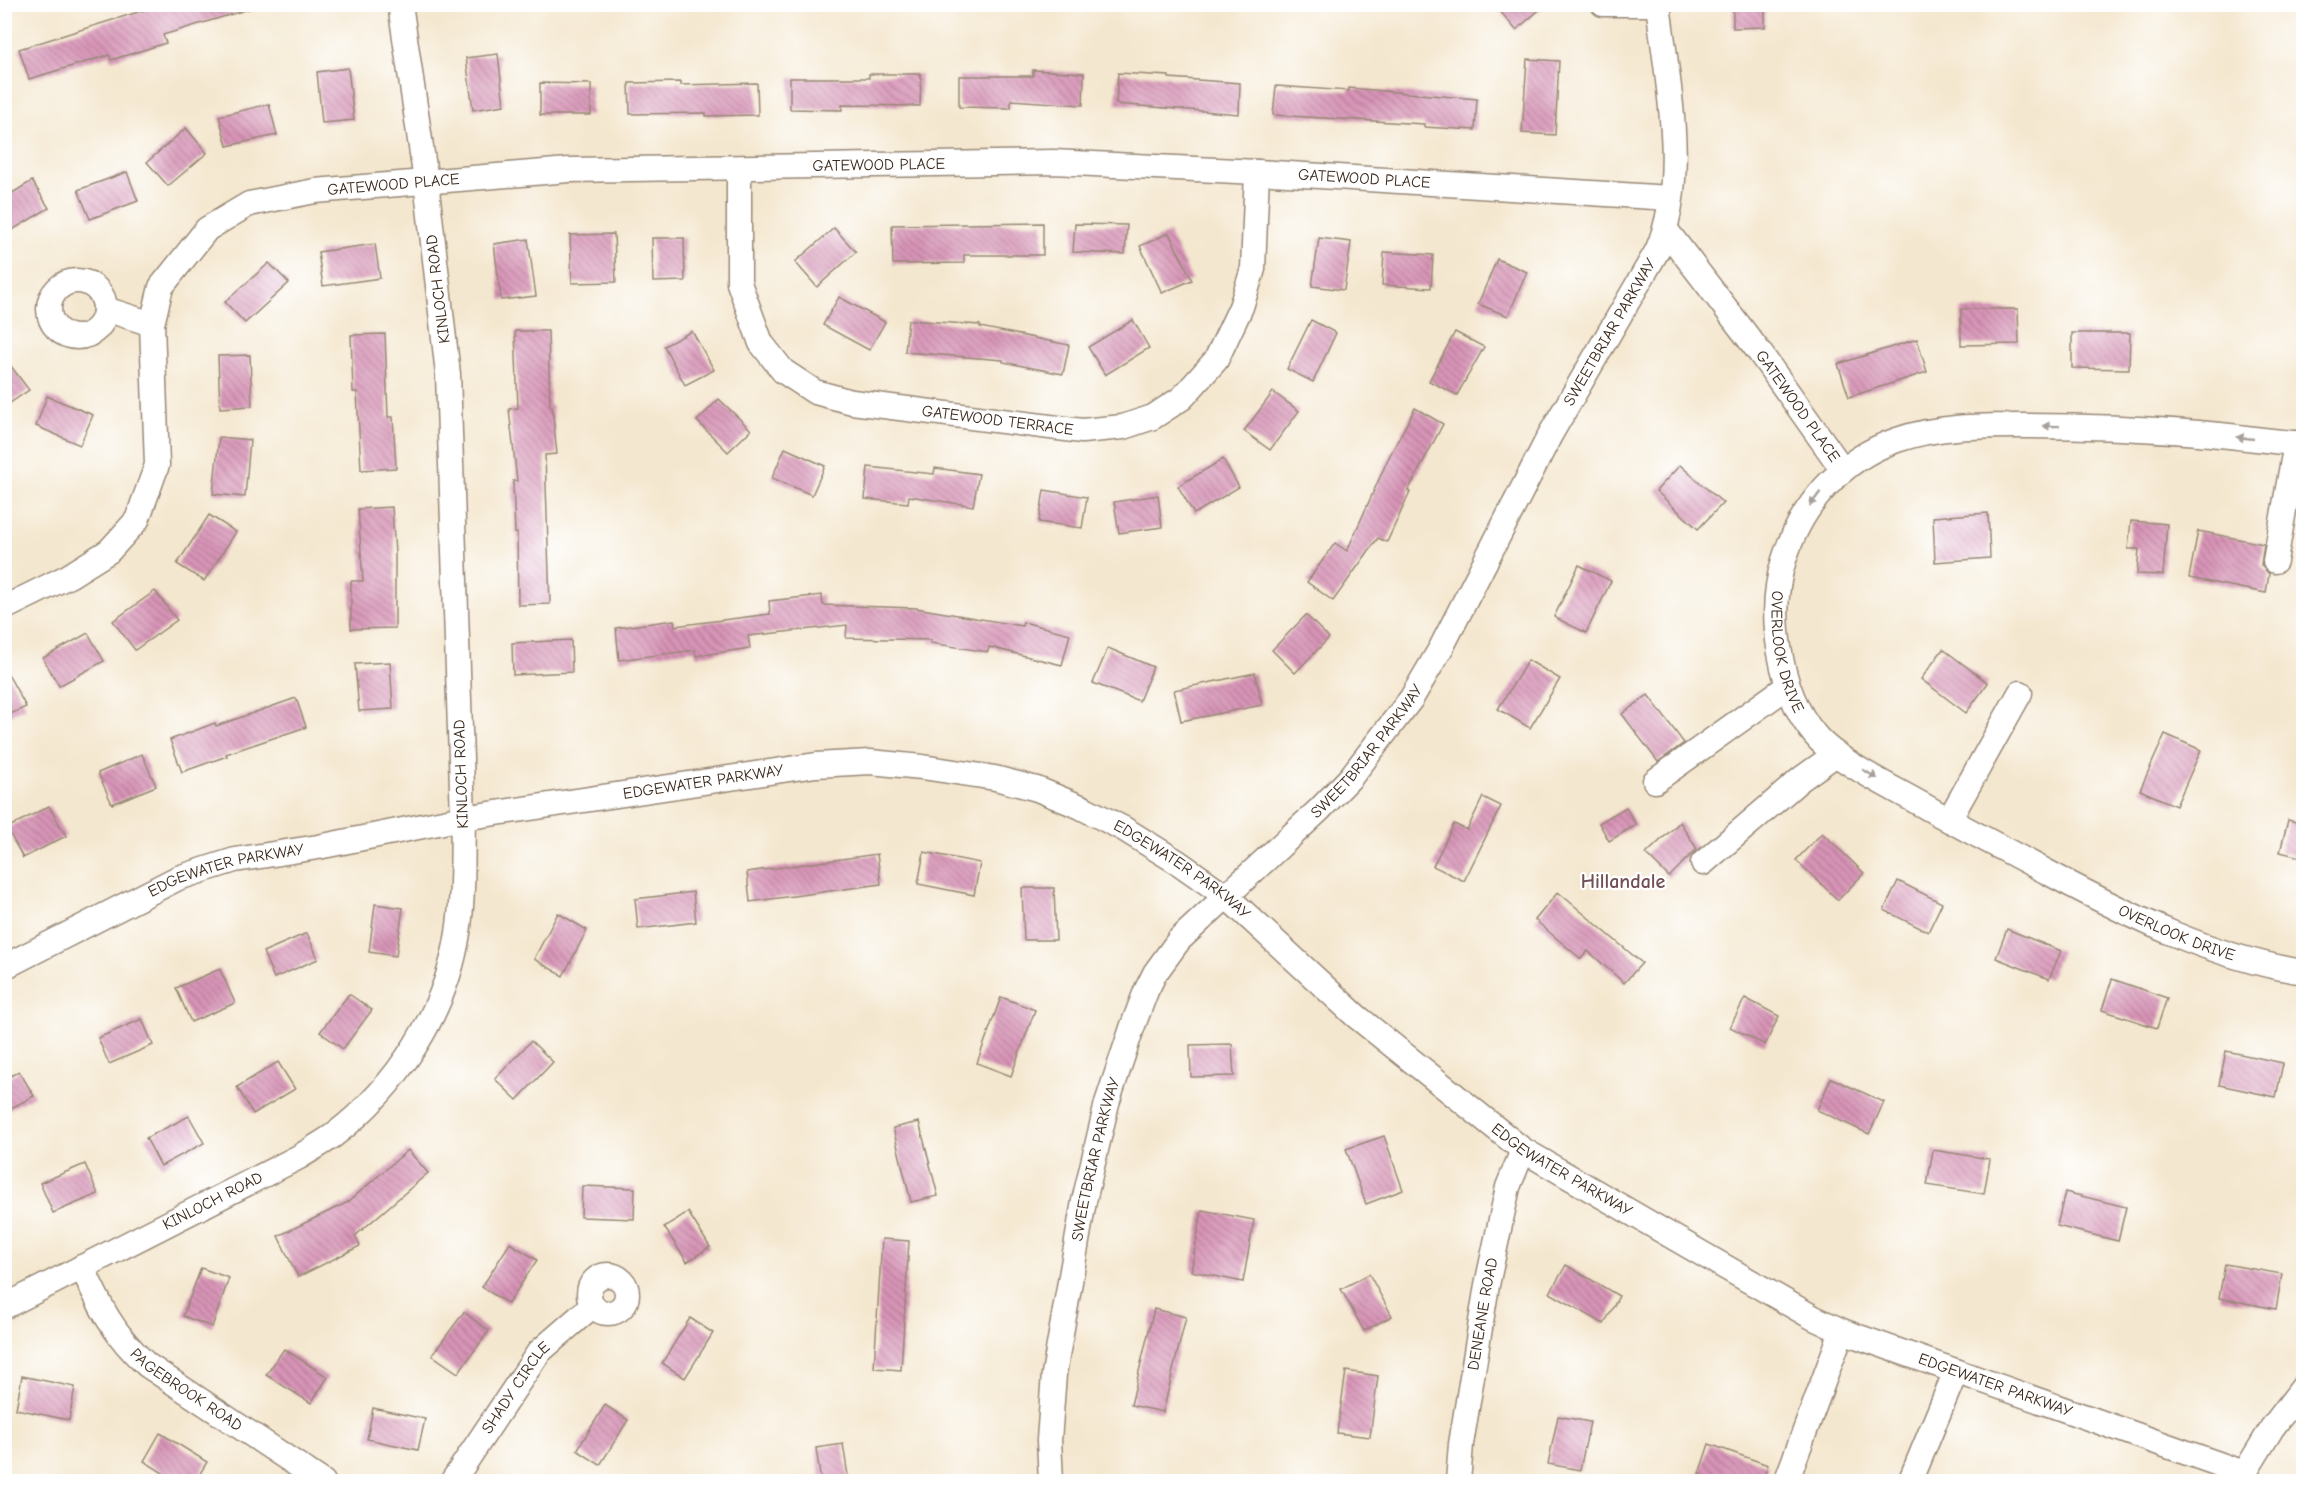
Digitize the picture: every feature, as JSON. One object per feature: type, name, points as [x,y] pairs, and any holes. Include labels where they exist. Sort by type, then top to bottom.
[{"type":"street","name":"KINLOCH ROAD","points":[[4,1307],[299,1156],[333,1136],[366,1108],[394,1078],[435,1009],[448,971],[458,933],[463,818],[448,374],[426,181],[400,4]]},
{"type":"street","points":[[1603,4],[1653,4]]},
{"type":"street","name":"SWEETBRIAR PARKWAY","points":[[1051,1482],[1050,1429],[1054,1374],[1084,1201],[1107,1103],[1138,1009],[1155,973],[1179,940],[1319,810],[1350,778],[1411,699],[1441,648],[1550,435],[1657,251],[1666,230],[1674,136],[1658,4]]},
{"type":"street","name":"GATEWOOD PLACE","points":[[4,608],[69,576],[110,551],[137,520],[158,465],[152,324],[161,287],[207,229],[249,204],[315,191],[569,170],[1053,162],[1257,172],[1670,198]]},
{"type":"street","name":"GATEWOOD TERRACE","points":[[739,168],[739,283],[761,343],[783,371],[815,392],[852,402],[1083,431],[1123,427],[1153,417],[1182,399],[1216,360],[1241,307],[1253,269],[1257,172]]},
{"type":"street","name":"GATEWOOD PLACE","points":[[1666,230],[1761,353],[1844,470]]},
{"type":"street","points":[[105,309],[152,324]]},
{"type":"street","name":"OVERLOOK DRIVE","points":[[2300,444],[2199,433],[2045,426],[1967,427],[1929,432],[1896,440],[1867,454],[1844,470],[1825,485],[1808,508],[1789,542],[1778,578],[1777,610],[1779,642],[1788,686],[1801,716],[1817,739],[1836,754],[1949,820],[2116,909],[2173,934],[2242,959],[2304,972]]},
{"type":"street","points":[[2275,561],[2300,444]]},
{"type":"street","points":[[1655,781],[1788,686]]},
{"type":"street","points":[[1949,820],[2020,693]]},
{"type":"street","points":[[1703,863],[1801,779],[1836,754]]},
{"type":"street","name":"EDGEWATER PARKWAY","points":[[4,967],[178,878],[235,860],[318,847],[463,818],[816,765],[870,762],[995,778],[1037,789],[1070,803],[1124,829],[1179,863],[1226,896],[1356,1016],[1523,1150],[1776,1296],[1842,1331],[2241,1477]]},
{"type":"street","name":"DENEANE ROAD","points":[[1458,1482],[1461,1444],[1487,1285],[1508,1187],[1523,1150]]},
{"type":"street","name":"PAGEBROOK ROAD","points":[[82,1267],[110,1325],[129,1349],[147,1365],[323,1482]]},
{"type":"street","name":"SHADY CIRCLE","points":[[452,1482],[539,1352],[592,1306]]},
{"type":"street","points":[[1786,1482],[1842,1331]]},
{"type":"street","points":[[1910,1482],[1956,1371]]},
{"type":"street","points":[[2241,1477],[2295,1394],[2304,1386]]},
{"type":"building","points":[[164,4],[248,4],[249,9],[163,35],[166,43],[111,60],[109,55],[29,79],[19,49]]},
{"type":"building","points":[[1494,4],[1546,4],[1516,30]]},
{"type":"building","points":[[1733,4],[1765,4],[1765,27],[1733,28]]},
{"type":"building","points":[[498,54],[504,105],[473,110],[466,58]]},
{"type":"building","points":[[1527,59],[1559,61],[1555,135],[1522,133]]},
{"type":"building","points":[[348,68],[354,120],[322,123],[317,72]]},
{"type":"building","points":[[1033,70],[1084,73],[1083,105],[1011,100],[1011,108],[959,107],[959,76],[1033,76]]},
{"type":"building","points":[[1118,73],[1240,83],[1239,114],[1116,104]]},
{"type":"building","points":[[869,74],[921,74],[920,106],[842,105],[842,110],[790,109],[790,78],[869,78]]},
{"type":"building","points":[[681,82],[681,85],[757,83],[758,115],[630,114],[629,83]]},
{"type":"building","points":[[540,83],[591,84],[591,115],[540,115]]},
{"type":"building","points":[[1276,86],[1349,91],[1349,88],[1477,99],[1475,130],[1424,127],[1424,124],[1273,115]]},
{"type":"building","points":[[269,104],[277,135],[227,146],[219,116]]},
{"type":"building","points":[[186,128],[207,153],[168,186],[147,162]]},
{"type":"building","points":[[127,172],[138,201],[90,219],[78,190]]},
{"type":"building","points":[[32,181],[49,208],[4,235],[4,198]]},
{"type":"building","points":[[1043,223],[1043,255],[964,255],[964,263],[893,264],[892,225]]},
{"type":"building","points":[[1075,224],[1127,225],[1125,254],[1073,252]]},
{"type":"building","points":[[834,228],[856,252],[817,287],[795,262]]},
{"type":"building","points":[[1169,233],[1192,280],[1162,293],[1140,246]]},
{"type":"building","points":[[614,234],[616,282],[572,283],[570,235]]},
{"type":"building","points":[[652,238],[684,238],[685,281],[653,282]]},
{"type":"building","points":[[1319,238],[1351,242],[1344,290],[1312,286]]},
{"type":"building","points":[[528,239],[536,296],[501,300],[494,244]]},
{"type":"building","points":[[375,244],[380,278],[323,286],[318,252]]},
{"type":"building","points":[[1384,252],[1433,255],[1431,288],[1382,285]]},
{"type":"building","points":[[1497,259],[1527,272],[1508,316],[1478,304]]},
{"type":"building","points":[[269,263],[289,283],[245,323],[225,302]]},
{"type":"building","points":[[839,297],[885,322],[869,350],[823,325]]},
{"type":"building","points":[[1961,309],[2018,309],[2019,344],[1961,345]]},
{"type":"building","points":[[908,320],[980,325],[980,327],[1069,345],[1063,374],[1003,362],[1003,360],[905,352]]},
{"type":"building","points":[[1133,320],[1149,348],[1105,375],[1088,347]]},
{"type":"building","points":[[1311,320],[1336,333],[1313,382],[1287,369]]},
{"type":"building","points":[[515,331],[548,331],[550,406],[552,406],[557,454],[545,455],[550,604],[518,605],[517,533],[515,533],[513,481],[517,481],[509,409],[518,408]]},
{"type":"building","points":[[692,331],[714,370],[685,385],[664,346]]},
{"type":"building","points":[[1455,332],[1484,347],[1457,395],[1429,381]]},
{"type":"building","points":[[2072,333],[2130,333],[2129,369],[2072,368]]},
{"type":"building","points":[[385,334],[388,417],[393,417],[396,468],[361,470],[357,392],[353,392],[351,335]]},
{"type":"building","points":[[1917,339],[1927,372],[1849,397],[1838,364]]},
{"type":"building","points":[[250,355],[252,406],[220,408],[218,356]]},
{"type":"building","points":[[4,357],[29,390],[4,407]]},
{"type":"building","points":[[1273,392],[1299,411],[1270,450],[1244,431]]},
{"type":"building","points":[[47,396],[93,415],[80,445],[36,426]]},
{"type":"building","points":[[719,399],[751,430],[728,452],[697,421]]},
{"type":"building","points":[[1415,408],[1443,424],[1408,491],[1410,492],[1387,542],[1378,538],[1333,601],[1307,582],[1335,543],[1347,551],[1388,459]]},
{"type":"building","points":[[219,437],[250,440],[245,497],[213,494]]},
{"type":"building","points":[[785,448],[825,466],[812,495],[772,478]]},
{"type":"building","points":[[1223,459],[1239,487],[1194,514],[1178,486]]},
{"type":"building","points":[[1680,465],[1723,503],[1698,529],[1656,491]]},
{"type":"building","points":[[868,467],[934,474],[935,468],[979,474],[973,506],[909,496],[908,503],[865,499]]},
{"type":"building","points":[[1044,490],[1087,497],[1082,528],[1039,522]]},
{"type":"building","points":[[1158,495],[1162,527],[1119,533],[1114,502]]},
{"type":"building","points":[[392,507],[395,554],[395,628],[351,629],[351,581],[363,581],[358,509]]},
{"type":"building","points":[[1988,513],[1990,558],[1935,562],[1933,517]]},
{"type":"building","points":[[209,515],[236,532],[204,581],[177,564]]},
{"type":"building","points":[[2131,521],[2167,524],[2163,575],[2137,574],[2139,549],[2128,549]]},
{"type":"building","points":[[2198,531],[2264,544],[2261,565],[2269,574],[2266,593],[2189,578]]},
{"type":"building","points":[[1579,565],[1611,581],[1586,633],[1554,617]]},
{"type":"building","points":[[155,591],[177,620],[135,650],[113,621]]},
{"type":"building","points":[[822,595],[823,605],[916,608],[1022,626],[1023,622],[1070,634],[1062,665],[989,647],[988,652],[930,643],[931,640],[846,638],[847,625],[748,636],[750,648],[696,656],[695,650],[619,660],[616,628],[674,620],[675,626],[770,614],[769,601]]},
{"type":"building","points":[[1306,615],[1329,638],[1295,673],[1272,650]]},
{"type":"building","points":[[88,633],[104,661],[59,686],[43,658]]},
{"type":"building","points":[[571,640],[572,672],[513,675],[512,643]]},
{"type":"building","points":[[1108,648],[1153,667],[1139,701],[1093,683]]},
{"type":"building","points":[[1943,649],[1988,683],[1966,713],[1921,679]]},
{"type":"building","points":[[1528,660],[1560,679],[1530,728],[1498,709]]},
{"type":"building","points":[[390,662],[393,709],[359,711],[355,664]]},
{"type":"building","points":[[4,667],[26,707],[4,717]]},
{"type":"building","points":[[1255,673],[1262,705],[1181,721],[1174,690]]},
{"type":"building","points":[[1648,695],[1684,743],[1658,762],[1622,714]]},
{"type":"building","points":[[296,698],[306,727],[226,754],[227,756],[182,772],[170,740],[215,723],[216,726]]},
{"type":"building","points":[[2165,734],[2201,750],[2176,806],[2140,790]]},
{"type":"building","points":[[142,754],[156,786],[112,804],[98,773]]},
{"type":"building","points":[[1483,797],[1501,806],[1464,881],[1433,866],[1454,824],[1467,830]]},
{"type":"building","points":[[49,806],[66,836],[23,858],[7,828]]},
{"type":"building","points":[[1626,807],[1636,825],[1609,841],[1599,823]]},
{"type":"building","points":[[2288,820],[2304,824],[2304,858],[2280,852]]},
{"type":"building","points":[[1680,822],[1697,849],[1669,877],[1646,854]]},
{"type":"building","points":[[1822,833],[1864,873],[1838,900],[1796,860]]},
{"type":"building","points":[[924,852],[980,863],[974,895],[918,884]]},
{"type":"building","points":[[877,854],[881,884],[750,902],[747,872]]},
{"type":"building","points":[[1898,881],[1942,903],[1928,932],[1884,910]]},
{"type":"building","points":[[1022,888],[1054,888],[1056,940],[1024,940]]},
{"type":"building","points":[[693,892],[696,922],[638,929],[635,899]]},
{"type":"building","points":[[1558,892],[1642,963],[1624,983],[1588,951],[1581,959],[1535,920]]},
{"type":"building","points":[[375,904],[403,908],[396,956],[369,952]]},
{"type":"building","points":[[558,913],[587,930],[563,976],[534,959]]},
{"type":"building","points":[[2007,929],[2061,951],[2049,979],[1996,958]]},
{"type":"building","points":[[307,933],[318,959],[274,978],[263,952]]},
{"type":"building","points":[[220,969],[235,1003],[191,1022],[176,988]]},
{"type":"building","points":[[2112,979],[2167,998],[2157,1028],[2102,1010]]},
{"type":"building","points":[[349,994],[372,1010],[343,1049],[320,1032]]},
{"type":"building","points":[[1001,997],[1035,1010],[1011,1076],[977,1063]]},
{"type":"building","points":[[1745,998],[1779,1016],[1765,1045],[1730,1027]]},
{"type":"building","points":[[142,1019],[153,1045],[109,1064],[98,1038]]},
{"type":"building","points":[[531,1041],[553,1062],[517,1100],[495,1079]]},
{"type":"building","points":[[1232,1044],[1234,1076],[1191,1077],[1190,1045]]},
{"type":"building","points":[[2226,1051],[2283,1063],[2276,1097],[2219,1085]]},
{"type":"building","points":[[278,1062],[295,1089],[253,1114],[237,1087]]},
{"type":"building","points":[[19,1071],[34,1096],[4,1112],[4,1080]]},
{"type":"building","points":[[1831,1078],[1884,1102],[1869,1134],[1817,1110]]},
{"type":"building","points":[[189,1116],[204,1143],[161,1166],[146,1138]]},
{"type":"building","points":[[919,1122],[938,1196],[911,1202],[893,1128]]},
{"type":"building","points":[[1384,1136],[1403,1190],[1366,1204],[1346,1149]]},
{"type":"building","points":[[408,1150],[428,1173],[355,1236],[360,1246],[298,1277],[278,1236],[348,1202]]},
{"type":"building","points":[[1933,1150],[1990,1159],[1984,1194],[1927,1185]]},
{"type":"building","points":[[85,1164],[98,1194],[53,1213],[40,1183]]},
{"type":"building","points":[[582,1186],[635,1188],[634,1219],[581,1217]]},
{"type":"building","points":[[2065,1192],[2126,1207],[2118,1241],[2057,1226]]},
{"type":"building","points":[[1202,1210],[1254,1220],[1243,1282],[1191,1271]]},
{"type":"building","points":[[688,1212],[710,1247],[687,1262],[664,1227]]},
{"type":"building","points":[[882,1239],[909,1241],[901,1370],[874,1368]]},
{"type":"building","points":[[510,1243],[537,1260],[508,1304],[482,1287]]},
{"type":"building","points":[[2225,1264],[2282,1274],[2276,1309],[2219,1298]]},
{"type":"building","points":[[1566,1265],[1619,1296],[1604,1324],[1550,1293]]},
{"type":"building","points":[[201,1268],[229,1278],[212,1327],[183,1316]]},
{"type":"building","points":[[1369,1274],[1392,1316],[1364,1331],[1341,1289]]},
{"type":"building","points":[[1154,1309],[1186,1317],[1163,1412],[1131,1405]]},
{"type":"building","points":[[464,1312],[489,1331],[458,1373],[432,1355]]},
{"type":"building","points":[[690,1318],[713,1333],[685,1378],[662,1363]]},
{"type":"building","points":[[284,1349],[328,1377],[311,1403],[266,1375]]},
{"type":"building","points":[[1346,1371],[1378,1376],[1370,1437],[1337,1433]]},
{"type":"building","points":[[22,1376],[75,1387],[69,1420],[16,1409]]},
{"type":"building","points":[[605,1405],[628,1420],[600,1465],[577,1450]]},
{"type":"building","points":[[373,1408],[425,1419],[418,1450],[367,1439]]},
{"type":"building","points":[[1558,1416],[1590,1422],[1580,1470],[1548,1464]]},
{"type":"building","points":[[160,1433],[207,1462],[195,1482],[177,1482],[144,1461]]},
{"type":"building","points":[[843,1444],[849,1482],[821,1482],[816,1448]]},
{"type":"building","points":[[1709,1444],[1768,1465],[1762,1482],[1719,1482],[1699,1474]]},
{"type":"district","name":"Hillandale","points":[[1623,881]]}]
